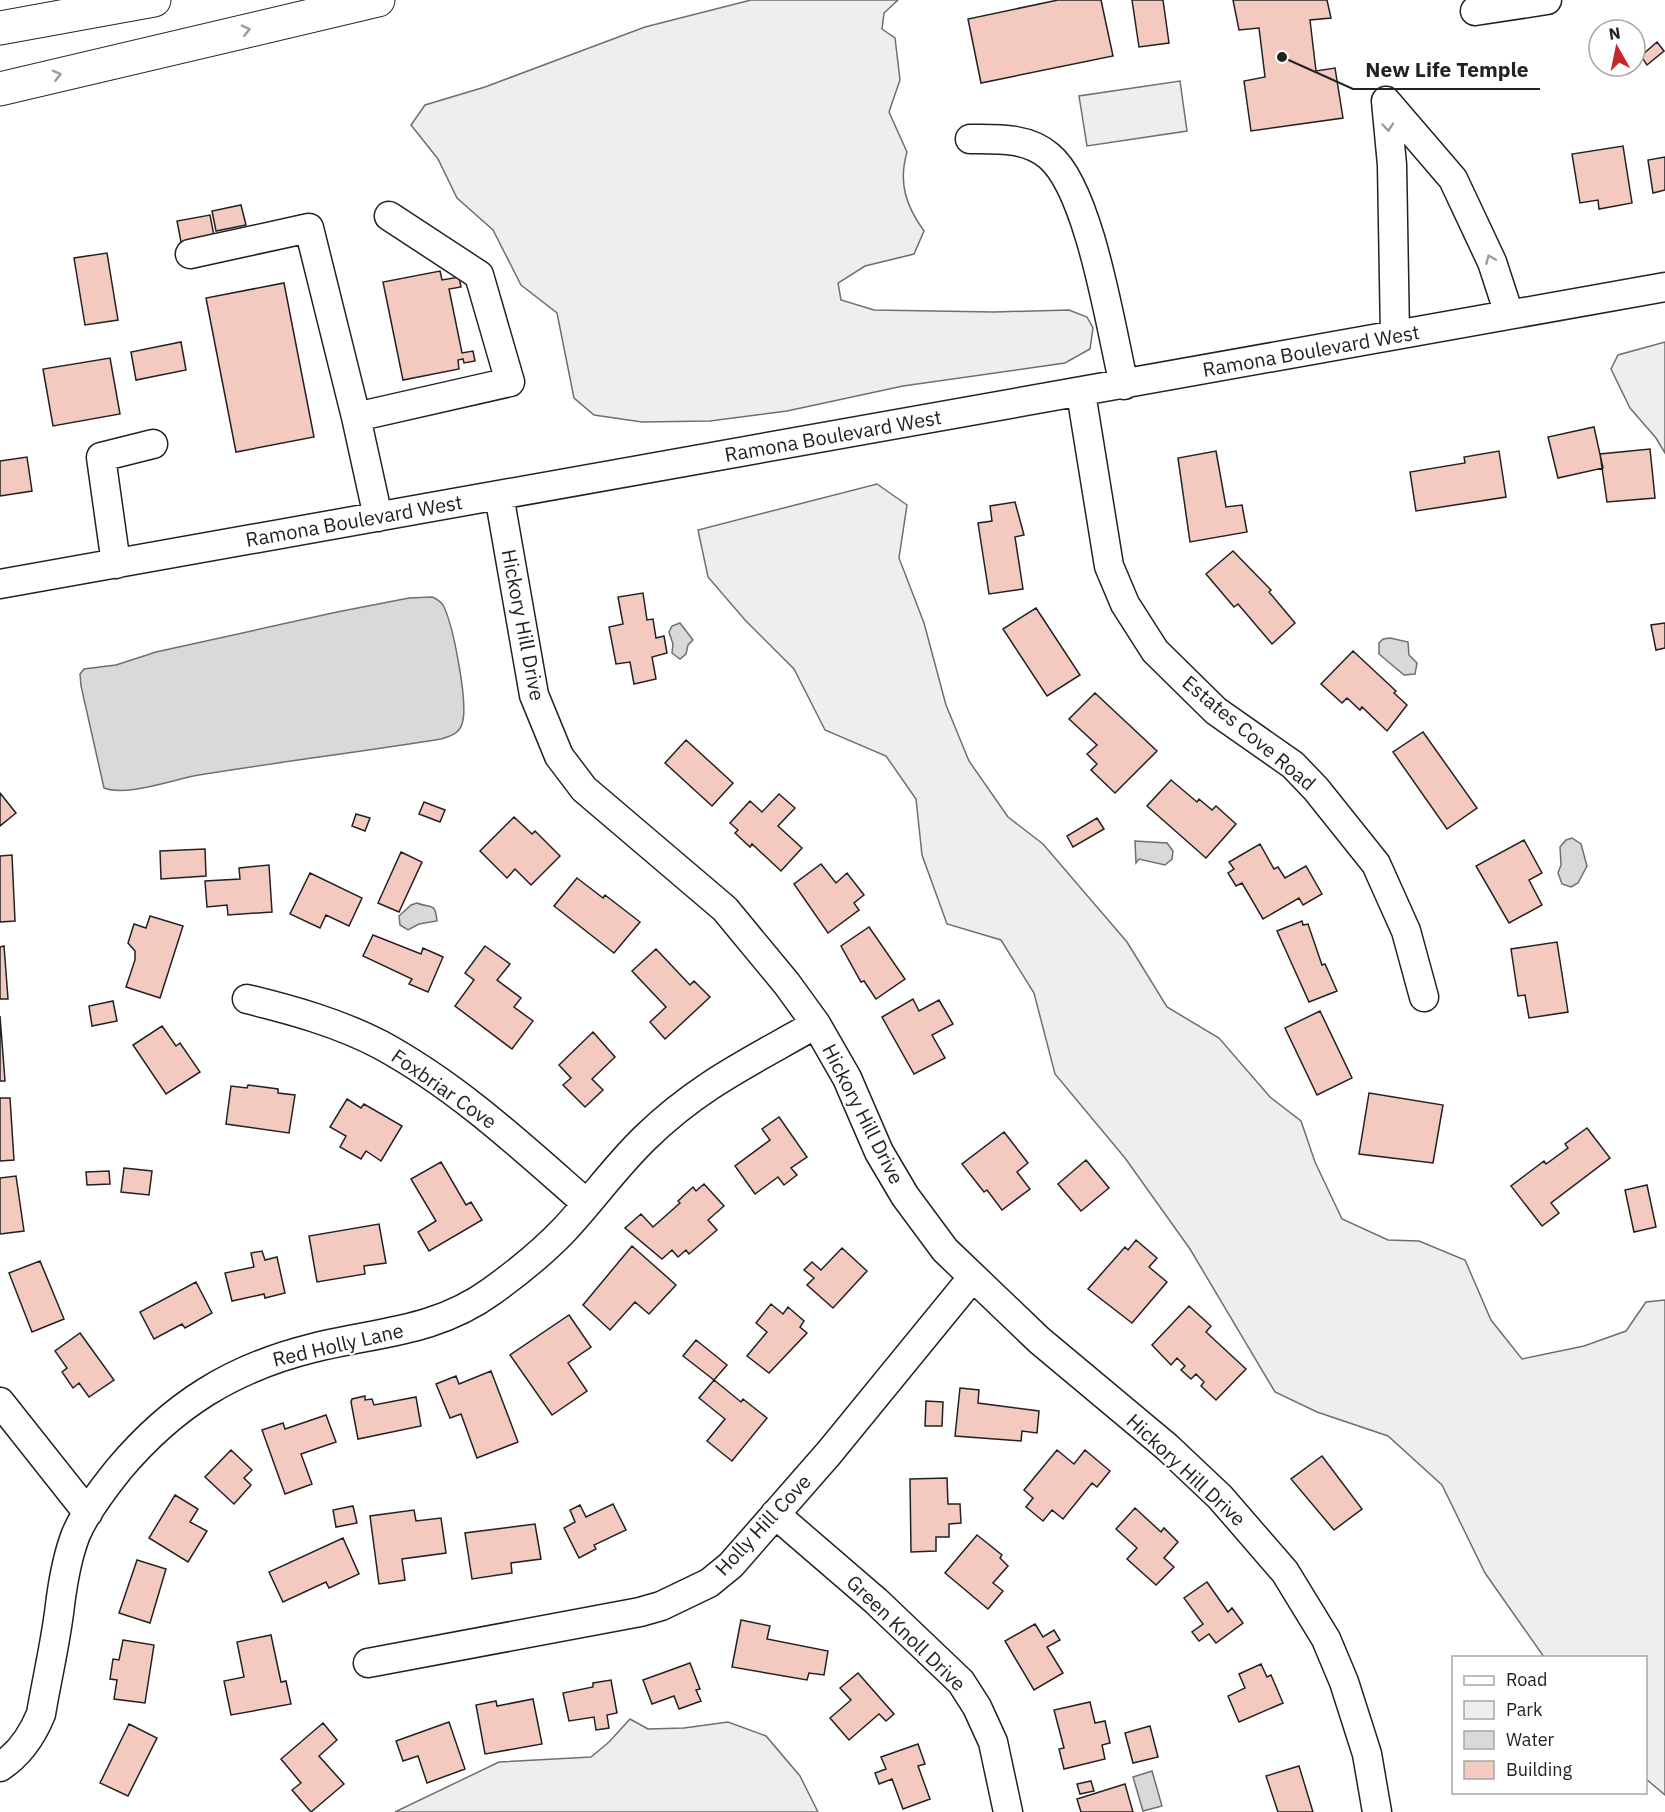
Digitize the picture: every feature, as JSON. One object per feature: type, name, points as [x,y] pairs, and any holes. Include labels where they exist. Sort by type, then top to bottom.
[{"type":"highway","points":[[0,28],[154,0]]},
{"type":"highway","points":[[0,89],[378,0]]},
{"type":"street","points":[[1475,11],[1547,0]]},
{"type":"street","points":[[1395,335],[1392,165],[1386,101],[1453,179],[1492,262],[1509,314]]},
{"type":"street","points":[[970,139],[1012,139],[1048,155],[1070,184],[1091,243],[1124,385]]},
{"type":"street","points":[[357,417],[510,382],[479,275],[389,216]]},
{"type":"street","points":[[190,254],[309,228],[357,417],[378,517]]},
{"type":"street","name":"Ramona Boulevard West","points":[[0,584],[1665,287]]},
{"type":"street","name":"Estates Cove Road","points":[[1081,393],[1109,566],[1129,611],[1155,651],[1216,711],[1293,765],[1316,789],[1376,864],[1406,930],[1424,997]]},
{"type":"street","points":[[116,564],[101,457],[153,444]]},
{"type":"street","name":"Hickory Hill Drive","points":[[499,495],[534,694],[559,756],[584,789],[724,909],[757,945],[816,1024],[848,1078],[879,1152],[905,1196],[945,1250],[1039,1340],[1167,1447],[1220,1497],[1285,1572],[1326,1639],[1344,1682],[1367,1755],[1377,1812]]},
{"type":"street","name":"Foxbriar Cove","points":[[247,999],[296,1011],[352,1032],[379,1044],[431,1075],[495,1123],[586,1203]]},
{"type":"street","name":"Red Holly Lane","points":[[0,1767],[21,1750],[35,1729],[41,1714],[62,1583],[76,1534],[104,1487],[139,1446],[201,1393],[264,1362],[315,1347],[404,1332],[449,1316],[490,1293],[563,1231],[644,1139],[693,1096],[732,1069],[816,1024]]},
{"type":"street","name":"Holly Hill Cove","points":[[368,1663],[535,1633],[661,1606],[709,1582],[731,1565],[829,1453],[972,1278]]},
{"type":"street","points":[[0,1402],[88,1513]]},
{"type":"street","name":"Green Knoll Drive","points":[[775,1514],[876,1601],[961,1682],[977,1707],[993,1742],[1008,1812]]},
{"type":"green space","points":[[751,0],[898,0],[884,13],[882,29],[895,38],[900,80],[889,112],[907,152],[903,174],[905,194],[912,212],[924,231],[914,254],[865,266],[838,283],[841,300],[874,310],[994,312],[1069,310],[1087,317],[1093,328],[1090,349],[1065,363],[903,386],[787,411],[710,421],[642,422],[594,415],[574,398],[557,313],[521,285],[493,230],[457,198],[438,159],[411,125],[425,105],[485,87],[645,27]]},
{"type":"green space","points":[[1180,81],[1187,131],[1087,146],[1079,96]]},
{"type":"green space","points":[[1665,342],[1665,453],[1656,438],[1630,408],[1611,369],[1618,355]]},
{"type":"green space","points":[[877,484],[907,505],[899,558],[924,623],[946,705],[969,761],[1008,817],[1043,844],[1127,942],[1167,1007],[1219,1038],[1270,1097],[1301,1121],[1315,1162],[1342,1219],[1388,1240],[1419,1241],[1465,1260],[1491,1320],[1522,1359],[1584,1346],[1626,1331],[1646,1302],[1665,1300],[1665,1795],[1647,1780],[1647,1656],[1543,1656],[1485,1573],[1442,1485],[1388,1436],[1317,1412],[1275,1392],[1190,1249],[1125,1158],[1055,1074],[1034,993],[1001,940],[947,924],[922,855],[916,799],[886,756],[825,730],[794,669],[745,620],[708,577],[698,530]]},
{"type":"green space","points":[[630,1719],[648,1729],[684,1728],[728,1722],[766,1736],[800,1776],[818,1812],[395,1812],[499,1762],[591,1757],[609,1742]]},
{"type":"water","points":[[432,597],[442,604],[447,615],[459,664],[464,714],[461,727],[454,734],[441,739],[199,775],[138,789],[104,788],[81,686],[80,674],[84,669],[116,665],[156,652],[337,612],[409,598]]},
{"type":"water","points":[[680,623],[693,640],[688,645],[686,654],[680,659],[672,653],[673,644],[669,632],[672,626]]},
{"type":"water","points":[[1390,638],[1408,642],[1409,655],[1417,663],[1415,674],[1404,675],[1379,654],[1379,643],[1383,639]]},
{"type":"water","points":[[1572,838],[1581,844],[1587,866],[1578,883],[1571,887],[1562,884],[1558,873],[1561,865],[1560,847],[1566,840]]},
{"type":"water","points":[[1135,841],[1167,843],[1173,851],[1172,859],[1165,865],[1139,859],[1136,863]]},
{"type":"water","points":[[417,903],[432,907],[437,921],[419,924],[408,930],[400,925],[399,916],[411,905]]},
{"type":"water","points":[[1152,1771],[1162,1806],[1143,1811],[1133,1777]]},
{"type":"building","points":[[1058,0],[1101,0],[1113,56],[981,83],[968,19]]},
{"type":"building","points":[[1132,0],[1163,0],[1169,43],[1139,47]]},
{"type":"building","points":[[1233,0],[1327,0],[1331,18],[1310,20],[1316,71],[1335,68],[1343,118],[1251,131],[1244,81],[1265,77],[1259,28],[1239,30]]},
{"type":"building","points":[[1657,42],[1664,51],[1647,65],[1647,51]]},
{"type":"building","points":[[1623,146],[1632,203],[1599,209],[1598,200],[1580,203],[1572,154]]},
{"type":"building","points":[[1665,157],[1665,190],[1653,193],[1648,160]]},
{"type":"building","points":[[241,205],[246,225],[216,231],[212,211]]},
{"type":"building","points":[[210,215],[214,236],[181,242],[177,221]]},
{"type":"building","points":[[107,253],[118,320],[85,325],[74,258]]},
{"type":"building","points":[[440,271],[442,280],[459,277],[461,287],[449,289],[462,353],[473,351],[475,361],[464,363],[463,359],[458,360],[459,369],[403,380],[383,282]]},
{"type":"building","points":[[284,283],[314,437],[236,452],[206,298]]},
{"type":"building","points":[[181,342],[186,370],[136,380],[131,352]]},
{"type":"building","points":[[110,358],[120,414],[53,426],[43,369]]},
{"type":"building","points":[[1594,427],[1603,468],[1558,478],[1548,437]]},
{"type":"building","points":[[1650,449],[1655,498],[1607,502],[1600,454]]},
{"type":"building","points":[[1216,451],[1226,507],[1242,505],[1247,532],[1190,542],[1178,458]]},
{"type":"building","points":[[1499,451],[1506,497],[1416,511],[1410,472],[1465,463],[1464,457]]},
{"type":"building","points":[[27,457],[32,491],[0,496],[0,461]]},
{"type":"building","points":[[1015,502],[1024,535],[1015,537],[1023,589],[989,594],[978,523],[992,521],[990,506]]},
{"type":"building","points":[[1233,551],[1271,590],[1269,592],[1295,623],[1272,644],[1238,604],[1234,607],[1206,574]]},
{"type":"building","points":[[643,593],[647,620],[653,619],[656,638],[664,636],[667,653],[652,657],[656,679],[634,684],[630,662],[616,664],[609,627],[623,624],[618,597]]},
{"type":"building","points":[[1036,608],[1080,675],[1047,696],[1003,629]]},
{"type":"building","points":[[1665,623],[1665,648],[1656,650],[1651,625]]},
{"type":"building","points":[[1353,651],[1396,691],[1394,693],[1407,705],[1387,731],[1362,707],[1360,710],[1347,698],[1342,703],[1321,684]]},
{"type":"building","points":[[1095,693],[1157,751],[1115,793],[1091,770],[1097,764],[1087,754],[1097,745],[1069,719]]},
{"type":"building","points":[[1423,732],[1477,808],[1447,829],[1393,752]]},
{"type":"building","points":[[686,740],[733,783],[712,806],[665,763]]},
{"type":"building","points":[[1171,780],[1197,802],[1199,799],[1212,810],[1216,806],[1236,824],[1206,858],[1147,806]]},
{"type":"building","points":[[0,793],[16,813],[0,826]]},
{"type":"building","points":[[779,794],[795,808],[778,826],[802,848],[781,871],[752,844],[750,847],[735,833],[738,830],[730,823],[750,801],[762,812]]},
{"type":"building","points":[[424,802],[445,810],[440,822],[419,814]]},
{"type":"building","points":[[356,814],[370,818],[365,831],[352,826]]},
{"type":"building","points":[[514,817],[532,834],[535,831],[560,856],[531,885],[515,869],[507,878],[480,851]]},
{"type":"building","points":[[1097,818],[1104,829],[1073,847],[1067,836]]},
{"type":"building","points":[[1524,840],[1542,873],[1529,880],[1542,905],[1509,923],[1476,866]]},
{"type":"building","points":[[1260,844],[1274,869],[1278,867],[1285,878],[1306,866],[1322,894],[1303,905],[1299,898],[1263,919],[1242,883],[1236,886],[1228,873],[1234,869],[1229,862]]},
{"type":"building","points":[[205,849],[206,876],[161,879],[160,851]]},
{"type":"building","points":[[401,852],[422,862],[399,912],[378,903]]},
{"type":"building","points":[[12,855],[15,921],[0,922],[0,856]]},
{"type":"building","points":[[821,864],[836,883],[847,873],[864,895],[854,903],[859,910],[828,933],[794,884]]},
{"type":"building","points":[[269,865],[272,912],[228,915],[227,905],[207,907],[205,881],[240,879],[239,868]]},
{"type":"building","points":[[310,873],[362,898],[349,926],[326,915],[320,928],[290,914]]},
{"type":"building","points":[[577,878],[603,898],[605,895],[640,922],[614,953],[554,906]]},
{"type":"building","points":[[150,916],[183,926],[160,998],[126,987],[135,960],[135,951],[128,943],[134,924],[146,928]]},
{"type":"building","points":[[1302,921],[1303,925],[1308,924],[1322,965],[1325,964],[1337,991],[1309,1002],[1277,931]]},
{"type":"building","points":[[869,927],[905,979],[876,999],[864,981],[861,982],[841,946]]},
{"type":"building","points":[[373,935],[421,954],[423,948],[443,957],[428,992],[409,984],[412,979],[363,956]]},
{"type":"building","points":[[1557,942],[1568,1012],[1529,1018],[1525,995],[1518,996],[1511,949]]},
{"type":"building","points":[[4,946],[8,999],[0,999],[0,947]]},
{"type":"building","points":[[485,946],[510,964],[497,980],[521,998],[514,1007],[533,1021],[512,1049],[455,1006],[474,980],[465,973]]},
{"type":"building","points":[[656,949],[690,985],[694,981],[710,997],[665,1039],[650,1022],[666,1007],[632,971]]},
{"type":"building","points":[[913,999],[919,1011],[939,1000],[953,1024],[932,1035],[945,1058],[914,1074],[882,1017]]},
{"type":"building","points":[[113,1001],[117,1021],[92,1026],[89,1006]]},
{"type":"building","points":[[1320,1011],[1352,1078],[1317,1095],[1285,1028]]},
{"type":"building","points":[[0,1016],[5,1081],[0,1081]]},
{"type":"building","points":[[162,1026],[176,1046],[180,1043],[200,1072],[166,1094],[133,1045]]},
{"type":"building","points":[[593,1032],[615,1057],[592,1079],[603,1090],[585,1107],[563,1085],[571,1078],[559,1065]]},
{"type":"building","points":[[248,1085],[278,1089],[278,1093],[295,1095],[289,1133],[226,1124],[231,1086],[247,1088]]},
{"type":"building","points":[[1369,1093],[1443,1105],[1433,1163],[1359,1154]]},
{"type":"building","points":[[0,1098],[10,1098],[14,1160],[0,1161]]},
{"type":"building","points":[[347,1099],[361,1108],[364,1104],[402,1126],[381,1161],[366,1151],[361,1159],[340,1147],[346,1136],[330,1127]]},
{"type":"building","points":[[779,1117],[807,1157],[791,1168],[797,1175],[784,1185],[778,1177],[755,1194],[735,1166],[770,1140],[762,1129]]},
{"type":"building","points":[[1587,1128],[1610,1158],[1551,1203],[1559,1213],[1542,1226],[1511,1186],[1544,1161],[1546,1164],[1568,1148],[1565,1144]]},
{"type":"building","points":[[1004,1132],[1028,1163],[1017,1172],[1030,1189],[1002,1210],[987,1190],[984,1192],[962,1164]]},
{"type":"building","points":[[1086,1160],[1109,1188],[1081,1211],[1058,1184]]},
{"type":"building","points":[[441,1162],[466,1205],[471,1202],[482,1220],[429,1251],[418,1232],[436,1221],[411,1179]]},
{"type":"building","points":[[124,1168],[152,1171],[149,1195],[121,1192]]},
{"type":"building","points":[[109,1171],[110,1184],[87,1185],[86,1172]]},
{"type":"building","points":[[16,1176],[24,1231],[0,1234],[0,1178]]},
{"type":"building","points":[[704,1184],[724,1206],[708,1220],[717,1230],[689,1254],[686,1250],[678,1257],[672,1250],[662,1259],[625,1228],[641,1214],[653,1227],[680,1203],[678,1201],[693,1187],[696,1191]]},
{"type":"building","points":[[1647,1185],[1656,1227],[1634,1232],[1625,1190]]},
{"type":"building","points":[[379,1224],[386,1263],[364,1266],[365,1274],[317,1282],[309,1236]]},
{"type":"building","points":[[1136,1240],[1157,1258],[1149,1267],[1167,1282],[1132,1323],[1088,1289],[1125,1247],[1128,1250]]},
{"type":"building","points":[[632,1246],[676,1285],[649,1314],[635,1302],[610,1330],[583,1305]]},
{"type":"building","points":[[842,1248],[867,1271],[833,1308],[807,1285],[814,1278],[804,1270],[812,1262],[821,1270]]},
{"type":"building","points":[[262,1251],[265,1260],[277,1257],[285,1293],[265,1298],[264,1294],[232,1301],[225,1273],[254,1267],[251,1253]]},
{"type":"building","points":[[40,1261],[64,1319],[32,1332],[9,1273]]},
{"type":"building","points":[[196,1282],[212,1313],[185,1328],[182,1324],[154,1339],[140,1312]]},
{"type":"building","points":[[771,1304],[783,1314],[788,1307],[804,1321],[800,1327],[807,1333],[769,1373],[747,1356],[767,1332],[756,1323]]},
{"type":"building","points":[[1189,1306],[1211,1326],[1206,1332],[1246,1369],[1216,1400],[1201,1386],[1204,1382],[1196,1374],[1191,1379],[1181,1370],[1185,1366],[1177,1358],[1171,1365],[1152,1345]]},
{"type":"building","points":[[569,1315],[591,1347],[568,1363],[587,1391],[552,1415],[510,1355]]},
{"type":"building","points":[[80,1333],[114,1380],[89,1397],[79,1383],[73,1388],[62,1372],[67,1368],[55,1351]]},
{"type":"building","points":[[696,1340],[727,1365],[714,1380],[683,1356]]},
{"type":"building","points":[[491,1371],[518,1442],[477,1458],[461,1414],[450,1418],[436,1384],[456,1376],[459,1384]]},
{"type":"building","points":[[714,1380],[741,1402],[743,1399],[767,1418],[732,1461],[707,1441],[725,1419],[699,1398]]},
{"type":"building","points":[[960,1388],[979,1390],[978,1403],[1039,1411],[1037,1433],[1022,1431],[1021,1441],[955,1436]]},
{"type":"building","points":[[365,1396],[365,1400],[372,1399],[374,1405],[416,1397],[421,1426],[358,1439],[351,1402],[352,1399]]},
{"type":"building","points":[[926,1401],[943,1402],[942,1426],[925,1426]]},
{"type":"building","points":[[326,1415],[336,1442],[301,1454],[312,1484],[285,1494],[262,1430],[283,1423],[285,1429]]},
{"type":"building","points":[[231,1450],[252,1470],[244,1478],[251,1485],[234,1504],[205,1477]]},
{"type":"building","points":[[1057,1450],[1074,1464],[1085,1450],[1110,1471],[1097,1487],[1092,1483],[1063,1519],[1052,1510],[1043,1521],[1026,1507],[1033,1498],[1024,1490]]},
{"type":"building","points":[[1322,1456],[1362,1509],[1334,1530],[1291,1479]]},
{"type":"building","points":[[947,1478],[948,1504],[960,1504],[961,1523],[949,1524],[949,1537],[936,1537],[936,1551],[911,1552],[910,1479]]},
{"type":"building","points":[[175,1495],[198,1509],[190,1522],[207,1531],[188,1562],[149,1538]]},
{"type":"building","points":[[613,1504],[626,1530],[594,1545],[596,1549],[579,1558],[564,1528],[575,1522],[570,1510],[580,1505],[586,1517]]},
{"type":"building","points":[[353,1506],[357,1523],[336,1527],[333,1510]]},
{"type":"building","points":[[1135,1508],[1161,1532],[1164,1528],[1178,1542],[1164,1558],[1174,1567],[1156,1585],[1127,1559],[1137,1548],[1116,1529]]},
{"type":"building","points":[[414,1510],[416,1521],[441,1518],[446,1553],[402,1559],[405,1580],[379,1584],[370,1516]]},
{"type":"building","points":[[535,1524],[541,1559],[511,1563],[512,1573],[472,1579],[465,1533]]},
{"type":"building","points":[[977,1535],[1002,1555],[1000,1558],[1008,1566],[993,1583],[1003,1591],[988,1609],[945,1573]]},
{"type":"building","points":[[343,1538],[359,1574],[329,1588],[326,1582],[283,1602],[269,1572]]},
{"type":"building","points":[[137,1560],[166,1569],[150,1623],[119,1613]]},
{"type":"building","points":[[1207,1582],[1228,1612],[1232,1608],[1243,1623],[1216,1643],[1209,1634],[1199,1641],[1192,1632],[1203,1624],[1184,1598]]},
{"type":"building","points":[[741,1620],[770,1626],[767,1639],[828,1651],[824,1675],[809,1673],[807,1680],[732,1667]]},
{"type":"building","points":[[1035,1624],[1043,1637],[1054,1630],[1060,1640],[1047,1647],[1063,1673],[1034,1690],[1005,1641]]},
{"type":"building","points":[[271,1635],[281,1682],[286,1681],[291,1704],[231,1715],[224,1681],[244,1677],[237,1642]]},
{"type":"building","points":[[123,1640],[154,1645],[145,1703],[114,1699],[117,1680],[110,1679],[113,1659],[119,1660]]},
{"type":"building","points":[[690,1663],[700,1689],[696,1690],[701,1701],[679,1709],[674,1696],[652,1704],[643,1680]]},
{"type":"building","points":[[1261,1664],[1267,1677],[1271,1675],[1283,1703],[1239,1722],[1228,1696],[1245,1688],[1239,1674]]},
{"type":"building","points":[[858,1673],[894,1714],[886,1721],[879,1714],[849,1740],[830,1718],[851,1700],[840,1688]]},
{"type":"building","points":[[611,1680],[617,1713],[607,1715],[609,1728],[596,1730],[594,1717],[569,1721],[563,1693],[593,1687],[593,1683]]},
{"type":"building","points":[[533,1699],[542,1744],[485,1754],[476,1705],[496,1701],[497,1706]]},
{"type":"building","points":[[1090,1702],[1095,1723],[1105,1721],[1110,1743],[1102,1745],[1105,1759],[1064,1769],[1059,1749],[1064,1748],[1054,1710]]},
{"type":"building","points":[[449,1722],[465,1769],[427,1783],[418,1756],[403,1761],[396,1741]]},
{"type":"building","points":[[323,1723],[337,1740],[319,1756],[344,1784],[311,1812],[292,1790],[301,1783],[281,1759]]},
{"type":"building","points":[[129,1724],[157,1738],[128,1796],[100,1783]]},
{"type":"building","points":[[1150,1726],[1158,1757],[1133,1763],[1125,1733]]},
{"type":"building","points":[[918,1744],[925,1764],[918,1766],[930,1799],[903,1809],[892,1779],[879,1784],[875,1773],[886,1769],[881,1757]]},
{"type":"building","points":[[1299,1766],[1313,1812],[1278,1812],[1266,1776]]},
{"type":"building","points":[[1091,1781],[1094,1791],[1080,1794],[1077,1784]]},
{"type":"building","points":[[1125,1784],[1133,1812],[1081,1812],[1077,1799]]},
{"type":"place","name":"New Life Temple","points":[[1282,57]]}]
